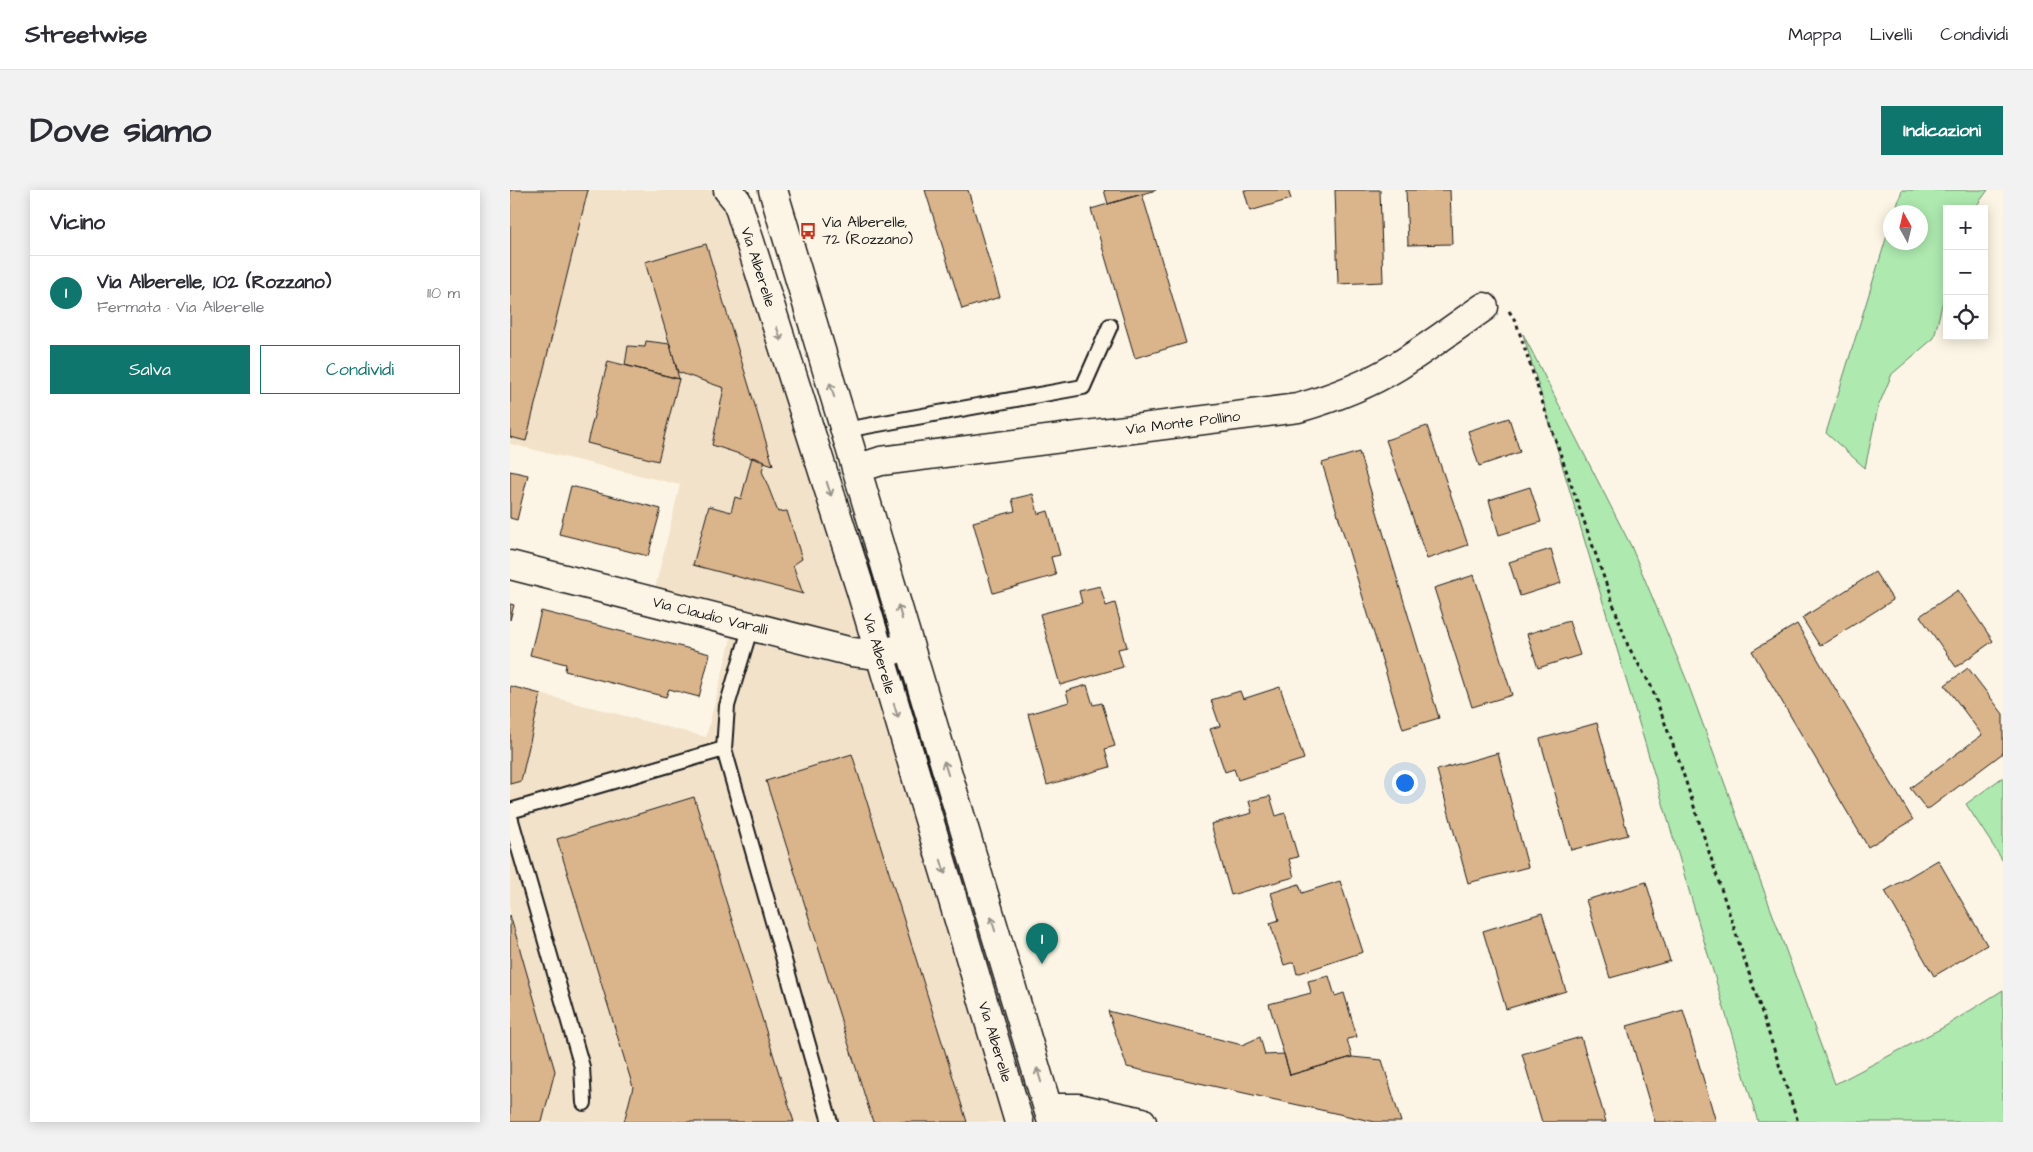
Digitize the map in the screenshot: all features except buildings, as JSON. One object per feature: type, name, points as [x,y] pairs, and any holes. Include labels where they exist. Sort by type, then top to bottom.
[{"type":"street","name":"Via Alberelle","points":[[728,190],[737,200],[861,591],[1019,1122]]},
{"type":"street","name":"Via Alberelle","points":[[773,190],[1050,1115],[1078,1108],[1142,1122]]},
{"type":"street","name":"Via Monte Pollino","points":[[856,469],[881,461],[1298,408],[1366,383],[1397,366],[1484,307]]},
{"type":"street","name":"Via Claudio Varalli","points":[[510,565],[852,652],[879,655],[910,646]]},
{"type":"lane","points":[[845,430],[1083,386],[1110,326]]},
{"type":"lane","points":[[751,626],[727,706],[724,750],[830,1122]]},
{"type":"lane","points":[[510,812],[724,750]]},
{"type":"lane","points":[[510,817],[582,1067],[584,1103]]},
{"type":"path","points":[[1484,307],[1507,308],[1516,322],[1628,646],[1651,686],[1680,761],[1798,1122]]},
{"type":"shaded area","points":[[510,190],[728,190],[1019,1122],[510,1122],[510,686],[706,737],[735,623],[652,601],[680,485],[510,444]]},
{"type":"green space","points":[[1902,190],[1988,190],[1977,205],[1943,205],[1943,301],[1934,338],[1892,374],[1878,407],[1865,468],[1826,433],[1883,249],[1928,250],[1928,205],[1897,205]]},
{"type":"green space","points":[[1523,334],[1631,546],[1687,681],[1835,1084],[1944,1027],[2003,990],[2003,1122],[1758,1122]]},
{"type":"green space","points":[[2003,777],[2003,861],[1966,804]]},
{"type":"place","name":"Via Alberelle, 72 (Rozzano)","points":[[808,231]]},
{"type":"place","name":"Via Alberelle, 102 (Rozzano)","points":[[1042,964]]}]
